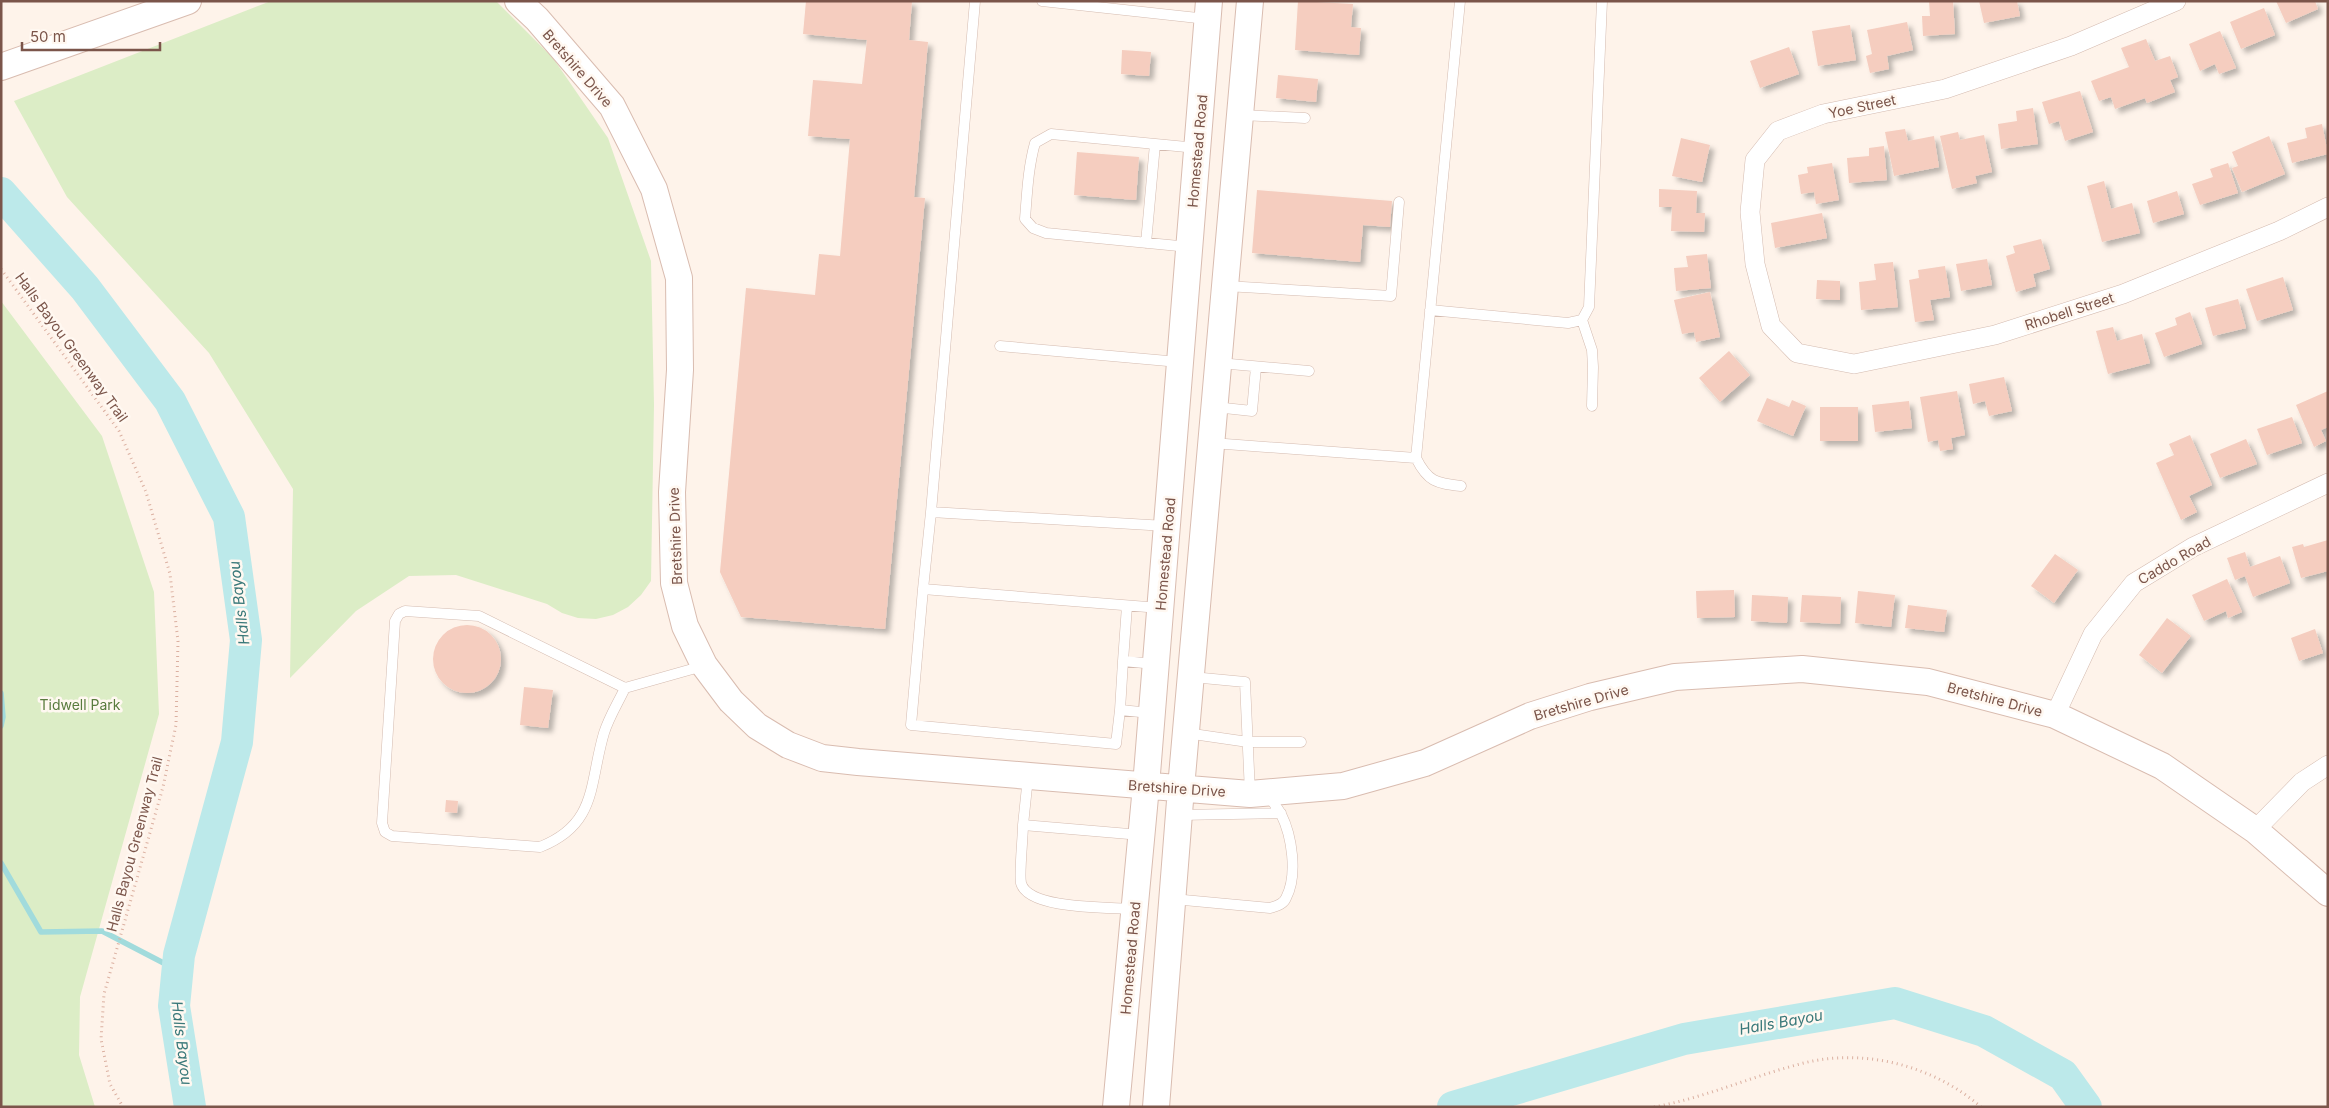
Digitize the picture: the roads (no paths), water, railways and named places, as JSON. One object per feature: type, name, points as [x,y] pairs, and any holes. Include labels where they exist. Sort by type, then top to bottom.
[{"type":"main road","points":[[1,68],[188,1]]},
{"type":"main road","name":"Bretshire Drive","points":[[518,1],[537,19],[612,106],[654,189],[680,278],[680,370],[672,492],[674,583],[685,626],[704,665],[731,701],[757,726],[788,745],[822,758],[1181,788],[1265,800],[1343,786],[1425,763],[1530,716],[1590,697],[1675,677],[1802,668],[1928,682],[2054,715],[2162,766],[2255,830],[2328,892]]},
{"type":"main road","points":[[1118,1080],[1157,1096],[1178,815],[1250,1]]},
{"type":"main road","name":"Homestead Road","points":[[1116,1107],[1142,835],[1209,10]]},
{"type":"main road","points":[[1168,524],[1204,521]]},
{"type":"street","name":"Yoe Street","points":[[1797,353],[1771,326],[1756,264],[1750,212],[1755,160],[1778,131],[1823,114],[1945,89],[2071,46],[2176,1]]},
{"type":"street","name":"Rhobell Street","points":[[1797,353],[1854,364],[1995,335],[2123,294],[2279,231],[2328,207]]},
{"type":"street","name":"Caddo Road","points":[[2054,715],[2093,634],[2134,583],[2193,547],[2328,483]]},
{"type":"street","points":[[2255,830],[2302,782],[2328,765]]},
{"type":"lane","points":[[975,1],[911,726],[1116,744],[1127,606]]},
{"type":"lane","points":[[1042,1],[1209,10]]},
{"type":"lane","points":[[1460,1],[1416,458],[1430,478],[1437,483],[1461,486]]},
{"type":"lane","points":[[1592,406],[1594,367],[1592,350],[1582,320],[1589,307],[1602,1]]},
{"type":"lane","points":[[1240,114],[1305,118]]},
{"type":"lane","points":[[1190,247],[1046,233],[1032,228],[1025,219],[1026,204],[1030,158],[1035,143],[1051,134],[1198,148]]},
{"type":"lane","points":[[1146,243],[1155,144]]},
{"type":"lane","points":[[1225,286],[1391,296],[1399,202]]},
{"type":"lane","points":[[1430,310],[1568,323],[1582,320]]},
{"type":"lane","points":[[1000,346],[1180,362]]},
{"type":"lane","points":[[1218,363],[1309,371]]},
{"type":"lane","points":[[1214,407],[1252,410],[1256,367]]},
{"type":"lane","points":[[1211,443],[1416,458]]},
{"type":"lane","points":[[930,512],[1168,524]]},
{"type":"lane","points":[[923,589],[1161,608]]},
{"type":"lane","points":[[625,688],[604,733],[585,810],[573,827],[559,839],[540,846],[392,836],[385,832],[382,823],[395,621],[399,614],[405,611],[479,616],[625,688],[704,665]]},
{"type":"lane","points":[[1123,661],[1156,664]]},
{"type":"lane","points":[[1172,899],[1270,908],[1280,905],[1286,899],[1293,848],[1288,835],[1265,800],[1248,742],[1246,682],[1191,677]]},
{"type":"lane","points":[[1120,710],[1152,713]]},
{"type":"lane","points":[[1185,733],[1248,742],[1301,742]]},
{"type":"lane","points":[[1028,776],[1023,825],[1021,883],[1028,894],[1047,903],[1134,909]]},
{"type":"lane","points":[[1178,815],[1265,800]]},
{"type":"lane","points":[[1023,825],[1142,835]]},
{"type":"waterway","name":"Halls Bayou","points":[[1,193],[85,288],[170,401],[229,517],[246,640],[237,742],[179,955],[174,1006],[190,1107]]},
{"type":"waterway","points":[[1,693],[3,717],[1,726]]},
{"type":"waterway","points":[[1,863],[41,932],[102,931],[177,970]]},
{"type":"waterway","name":"Halls Bayou","points":[[1453,1107],[1684,1039],[1895,1003],[1984,1031],[2063,1075],[2086,1107]]},
{"type":"park label","name":"Tidwell Park","points":[[80,704]]}]
